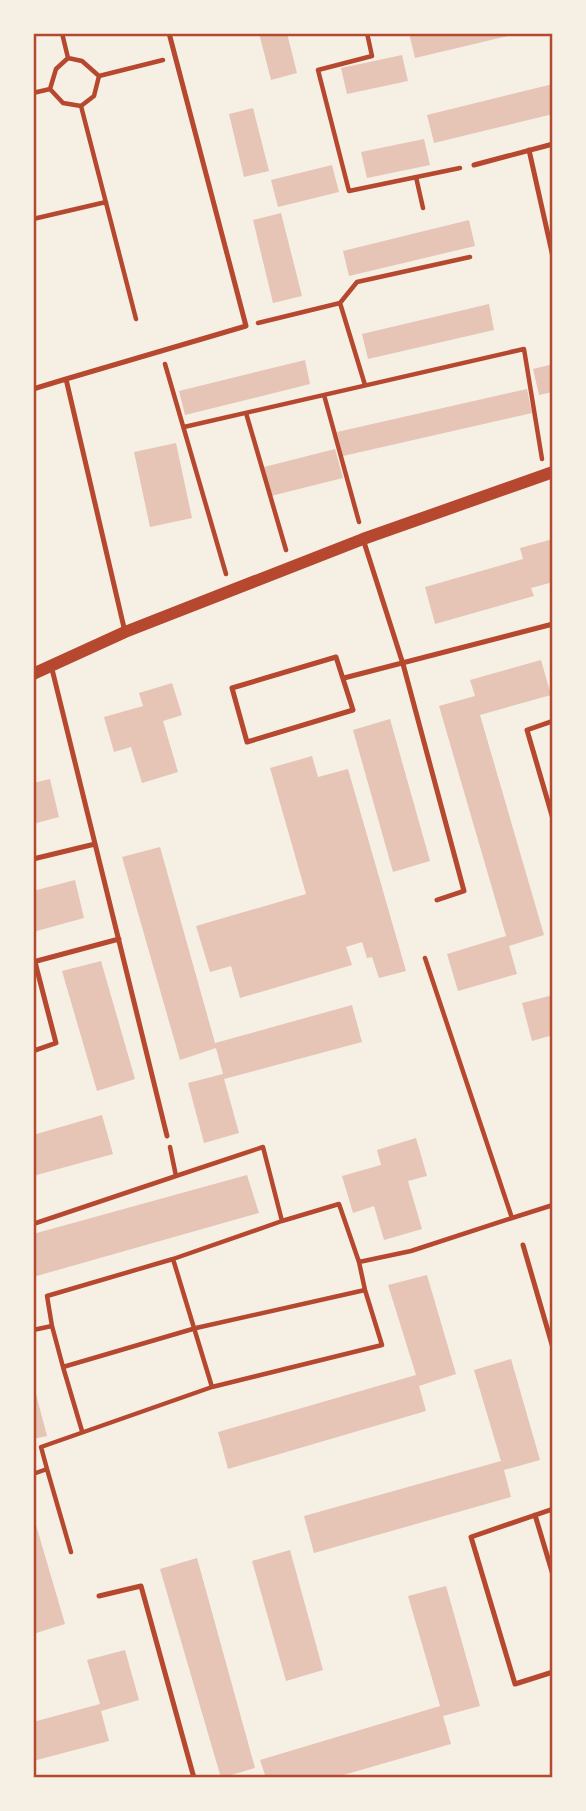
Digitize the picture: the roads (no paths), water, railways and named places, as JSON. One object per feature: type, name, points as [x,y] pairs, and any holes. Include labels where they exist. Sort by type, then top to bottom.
[{"type":"street","points":[[33,674],[125,632],[363,539],[549,473]]},
{"type":"lane","points":[[33,389],[246,326],[169,33]]},
{"type":"lane","points":[[474,165],[553,144]]},
{"type":"lane","points":[[529,150],[553,257]]},
{"type":"lane","points":[[66,379],[125,632]]},
{"type":"lane","points":[[363,539],[403,664],[464,891],[437,900]]},
{"type":"lane","points":[[344,678],[553,624]]},
{"type":"lane","points":[[336,657],[344,678],[354,710],[247,742],[232,688],[336,657]]},
{"type":"lane","points":[[51,665],[167,1136]]},
{"type":"lane","points":[[553,721],[527,730],[553,819]]},
{"type":"lane","points":[[33,859],[95,844]]},
{"type":"lane","points":[[33,1051],[56,1044],[34,962],[118,939]]},
{"type":"lane","points":[[523,1245],[553,1348]]},
{"type":"lane","points":[[553,1508],[471,1537],[515,1684],[553,1672]]},
{"type":"lane","points":[[535,1515],[553,1575]]},
{"type":"lane","points":[[99,1596],[141,1586],[194,1778]]}]
